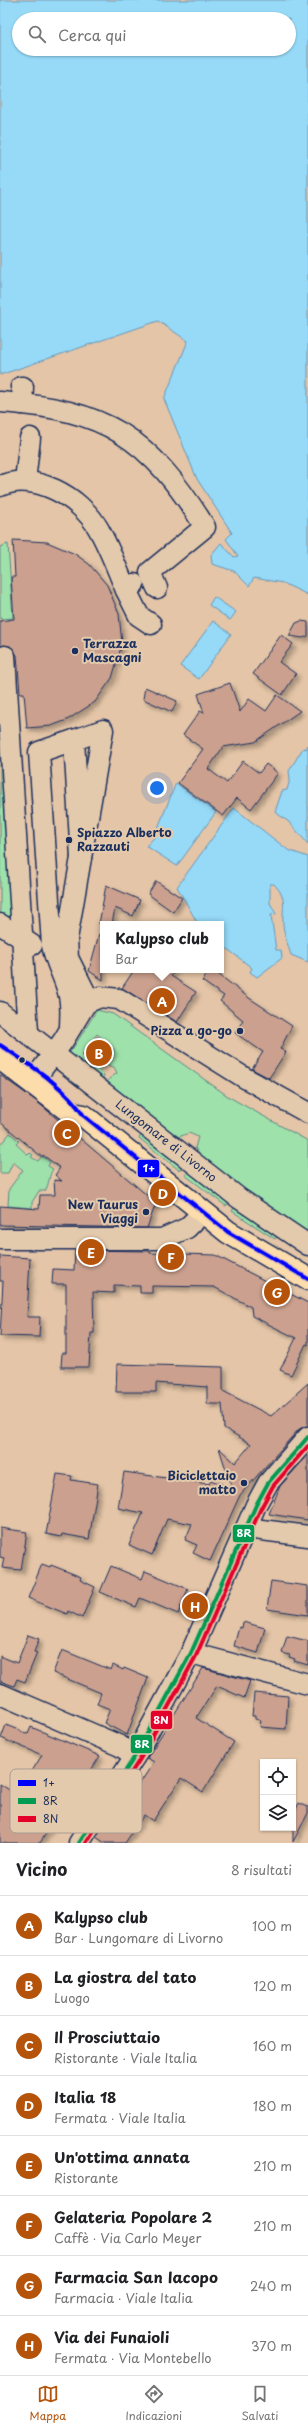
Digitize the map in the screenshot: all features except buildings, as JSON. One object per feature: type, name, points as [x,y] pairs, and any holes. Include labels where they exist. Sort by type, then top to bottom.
[{"type":"main road","points":[[0,1046],[39,1073],[79,1105],[84,1116],[203,1212],[250,1247],[308,1279]]},
{"type":"main road","points":[[0,1058],[73,1114],[84,1116]]},
{"type":"street","points":[[0,402],[26,398],[67,410],[118,430],[146,451],[178,485],[205,527],[140,583]]},
{"type":"street","points":[[25,481],[30,437],[26,398]]},
{"type":"street","points":[[0,486],[25,481],[45,486],[59,493],[87,514],[140,583],[139,616],[151,624]]},
{"type":"street","points":[[5,656],[5,741],[24,949],[28,1032]]},
{"type":"street","points":[[39,1073],[70,1029],[80,996],[68,958],[56,944],[39,752],[103,730],[82,858],[56,944]]},
{"type":"street","points":[[74,740],[82,858]]},
{"type":"street","points":[[0,924],[24,949]]},
{"type":"street","points":[[24,949],[56,944]]},
{"type":"street","points":[[80,996],[119,999],[245,1078],[308,1113]]},
{"type":"street","name":"Lungomare di Livorno","points":[[0,1012],[28,1032],[240,1199],[308,1245]]},
{"type":"street","points":[[0,1239],[162,1239],[187,1228],[203,1212]]},
{"type":"street","points":[[127,1769],[191,1654],[246,1528],[268,1483],[308,1437]]},
{"type":"street","points":[[246,1528],[308,1536]]},
{"type":"street","points":[[191,1654],[308,1684]]},
{"type":"street","points":[[0,1694],[120,1746],[135,1756]]},
{"type":"street","points":[[79,1843],[85,1833]]},
{"type":"green space","points":[[8,544],[13,618],[0,619],[0,547]]},
{"type":"green space","points":[[0,754],[3,754],[15,920],[0,913]]},
{"type":"green space","points":[[97,1010],[113,1014],[229,1097],[308,1141],[308,1238],[218,1176],[195,1148],[198,1137],[189,1133],[173,1139],[105,1086],[109,1079],[117,1073],[114,1067],[106,1065],[114,1049],[97,1034],[82,1055],[104,1075],[101,1083],[66,1056],[77,1042]]},
{"type":"green space","points":[[145,1130],[185,1163],[179,1170],[139,1138]]},
{"type":"green space","points":[[10,1133],[19,1141],[16,1144],[28,1155],[30,1153],[33,1155],[31,1157],[38,1161],[42,1156],[50,1162],[48,1166],[53,1169],[45,1191],[39,1191],[32,1202],[32,1208],[8,1206],[9,1189],[23,1170],[13,1162],[8,1173],[0,1173],[0,1145]]},
{"type":"green space","points":[[191,1168],[231,1199],[226,1206],[185,1175]]},
{"type":"green space","points":[[237,1203],[280,1232],[275,1239],[232,1211]]},
{"type":"water","points":[[0,0],[308,0],[308,595],[283,583],[254,578],[249,586],[234,571],[212,564],[211,555],[221,543],[234,557],[238,556],[226,539],[232,533],[197,479],[164,399],[188,341],[158,321],[0,375]]},
{"type":"water","points":[[214,597],[236,612],[230,620],[209,605]]},
{"type":"water","points":[[213,621],[231,634],[199,679],[180,666]]},
{"type":"water","points":[[308,745],[308,844],[289,822],[275,812],[282,791],[287,790],[290,779],[289,771],[303,748],[306,749]]},
{"type":"water","points":[[176,783],[216,812],[177,866],[146,846],[154,838]]},
{"type":"water","points":[[234,808],[288,850],[308,857],[308,962],[291,955],[284,929],[283,899],[274,884],[270,884],[270,903],[276,914],[271,915],[276,950],[281,950],[282,958],[257,977],[250,972],[252,968],[224,946],[224,921],[196,921],[177,887]]},
{"type":"transit line","name":"1+","points":[[0,1045],[57,1085],[84,1116],[228,1232],[308,1279]]},
{"type":"transit line","name":"8R","points":[[127,1769],[191,1653],[256,1505],[268,1483],[308,1437]]},
{"type":"transit line","name":"8N","points":[[134,1769],[196,1656],[261,1508],[273,1486],[308,1446]]},
{"type":"transit line","name":"8R","points":[[79,1843],[85,1833]]},
{"type":"transit line","name":"8N","points":[[86,1843],[92,1833]]},
{"type":"place","name":"Terrazza Mascagni","points":[[75,651]]},
{"type":"place","name":"Spiazzo Alberto Razzauti","points":[[69,840]]},
{"type":"place","name":"Kalypso club","points":[[162,1001]]},
{"type":"place","name":"Pizza a go-go","points":[[240,1031]]},
{"type":"place","name":"La giostra del tato","points":[[99,1053]]},
{"type":"place","name":"Il Prosciuttaio","points":[[67,1133]]},
{"type":"place","name":"Italia 18","points":[[163,1193]]},
{"type":"place","name":"New Taurus Viaggi","points":[[146,1212]]},
{"type":"place","name":"Un'ottima annata","points":[[91,1252]]},
{"type":"place","name":"Gelateria Popolare 2","points":[[171,1257]]},
{"type":"place","name":"Farmacia San Iacopo","points":[[277,1292]]},
{"type":"place","name":"Biciclettaio matto","points":[[244,1483]]},
{"type":"place","name":"Via dei Funaioli","points":[[195,1606]]}]
